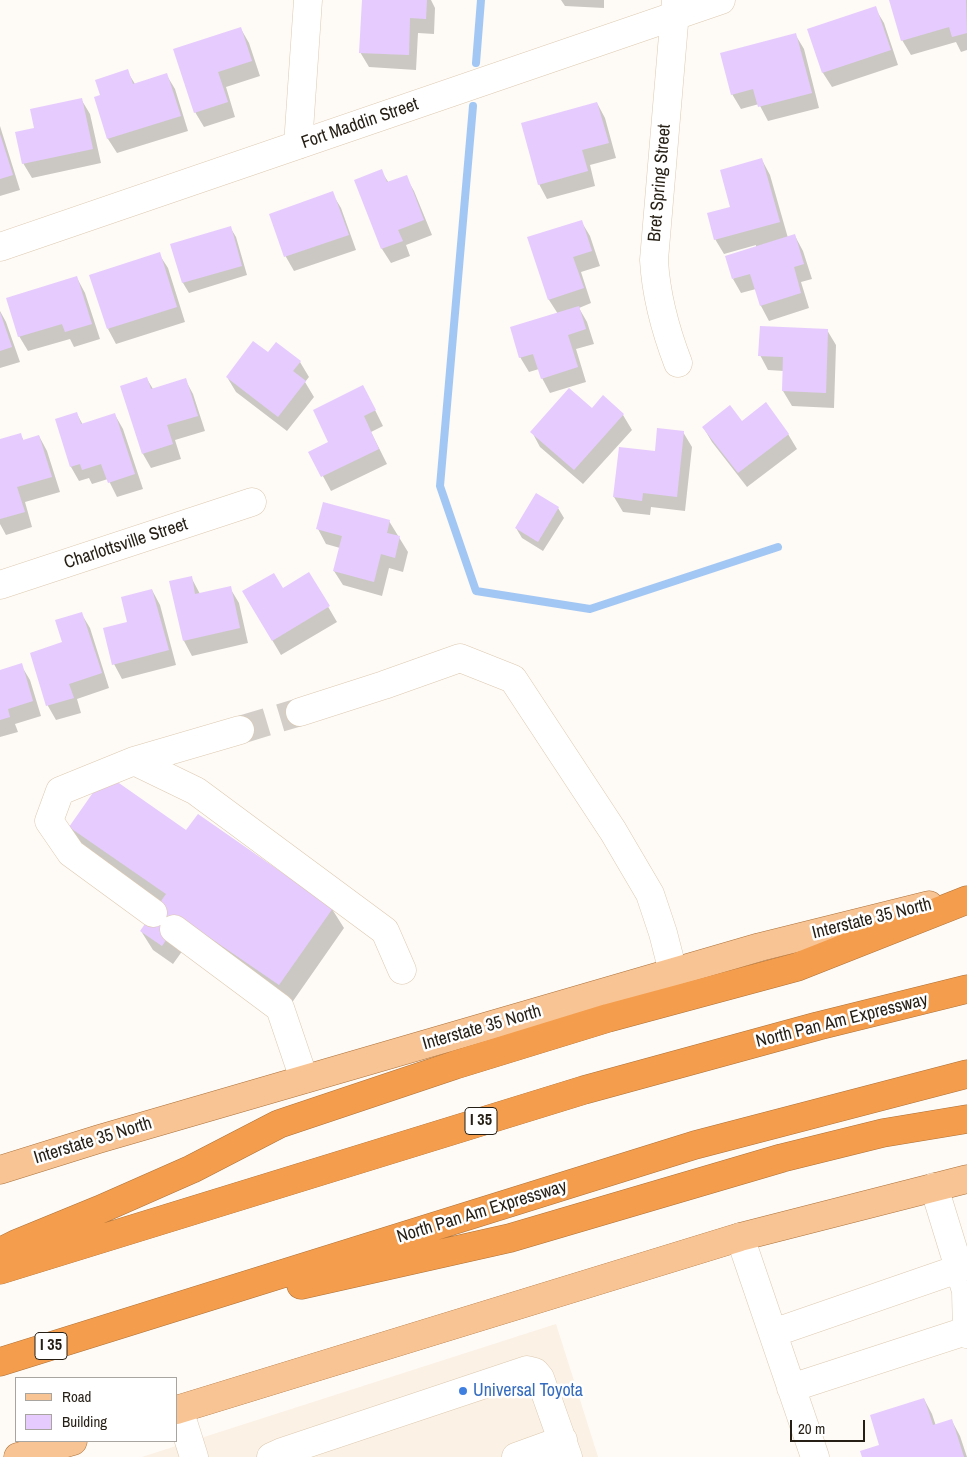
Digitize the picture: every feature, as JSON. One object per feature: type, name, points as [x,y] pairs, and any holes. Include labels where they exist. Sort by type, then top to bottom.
[{"type":"highway","points":[[0,1252],[192,1169],[280,1124],[455,1065],[590,1024],[796,967],[967,900]]},
{"type":"highway","name":"North Pan Am Expressway","points":[[0,1270],[584,1090],[818,1026],[967,989]]},
{"type":"highway","name":"North Pan Am Expressway","points":[[0,1362],[695,1145],[967,1074]]},
{"type":"highway","points":[[102,1330],[510,1238],[782,1158],[883,1133],[967,1119]]},
{"type":"main road","name":"Interstate 35 North","points":[[0,1170],[99,1139],[760,947],[967,896]]},
{"type":"main road","points":[[178,1409],[740,1237],[967,1179]]},
{"type":"main road","points":[[18,1457],[69,1442]]},
{"type":"street","points":[[298,145],[308,0]]},
{"type":"street","name":"Fort Maddin Street","points":[[0,248],[298,145],[675,8],[721,0]]},
{"type":"street","name":"Bret Spring Street","points":[[675,8],[654,260],[656,285],[666,333],[678,363]]},
{"type":"street","name":"Charlottsville Street","points":[[0,585],[252,502]]},
{"type":"street","points":[[300,712],[384,686],[460,658],[513,679],[613,831],[650,894],[673,972]]},
{"type":"street","points":[[153,912],[71,853],[49,820],[60,791],[134,761],[240,730]]},
{"type":"street","points":[[134,761],[196,791],[385,931],[402,970]]},
{"type":"street","points":[[174,929],[280,1008],[304,1079]]},
{"type":"street","points":[[792,1388],[967,1332],[966,1291],[963,1267],[934,1187]]},
{"type":"street","points":[[740,1237],[814,1457]]},
{"type":"street","points":[[773,1333],[963,1267]]},
{"type":"street","points":[[271,1457],[300,1445],[519,1371],[527,1370],[535,1372],[540,1378],[565,1449],[516,1457]]},
{"type":"street","points":[[178,1409],[194,1457]]},
{"type":"shaded area","name":"Universal Toyota","points":[[556,1324],[598,1457],[142,1457]]},
{"type":"building","points":[[362,0],[427,0],[426,19],[410,18],[409,55],[359,53]]},
{"type":"building","points":[[889,0],[966,0],[967,33],[952,37],[949,27],[901,41]]},
{"type":"building","points":[[876,6],[891,50],[822,73],[807,29]]},
{"type":"building","points":[[241,27],[252,61],[218,72],[228,102],[194,113],[173,49]]},
{"type":"building","points":[[796,33],[812,93],[758,107],[753,89],[731,95],[720,53]]},
{"type":"building","points":[[128,69],[133,84],[167,73],[181,116],[107,139],[94,97],[100,95],[95,80]]},
{"type":"building","points":[[82,98],[93,149],[22,164],[15,132],[34,128],[30,109]]},
{"type":"building","points":[[597,102],[609,143],[582,150],[588,171],[538,185],[521,123]]},
{"type":"building","points":[[0,134],[13,175],[0,179]]},
{"type":"building","points":[[762,158],[780,222],[714,240],[707,213],[730,207],[720,170]]},
{"type":"building","points":[[382,169],[387,182],[407,175],[424,220],[398,230],[403,241],[381,249],[354,180]]},
{"type":"building","points":[[333,191],[349,235],[284,257],[269,214]]},
{"type":"building","points":[[582,220],[592,251],[573,257],[584,288],[548,300],[527,237]]},
{"type":"building","points":[[231,226],[242,266],[182,283],[170,244]]},
{"type":"building","points":[[795,234],[804,264],[794,267],[801,293],[760,306],[750,274],[732,279],[725,256]]},
{"type":"building","points":[[160,252],[177,307],[107,329],[89,275]]},
{"type":"building","points":[[77,276],[92,324],[65,332],[62,324],[18,337],[6,298]]},
{"type":"building","points":[[579,306],[586,329],[568,335],[578,367],[541,379],[533,354],[519,358],[510,327]]},
{"type":"building","points":[[0,312],[12,347],[0,351]]},
{"type":"building","points":[[760,326],[828,329],[826,393],[782,391],[783,357],[758,356]]},
{"type":"building","points":[[253,341],[268,352],[276,342],[301,361],[293,371],[306,381],[278,417],[226,377]]},
{"type":"building","points":[[147,377],[151,389],[186,378],[198,416],[167,425],[173,444],[142,454],[120,386]]},
{"type":"building","points":[[363,385],[376,410],[364,416],[379,449],[321,477],[308,452],[328,442],[313,410]]},
{"type":"building","points":[[569,388],[592,408],[603,395],[624,414],[574,470],[530,432]]},
{"type":"building","points":[[766,402],[789,434],[738,473],[702,427],[730,405],[742,421]]},
{"type":"building","points":[[77,412],[81,424],[115,413],[135,474],[108,483],[101,464],[82,470],[80,464],[70,467],[55,419]]},
{"type":"building","points":[[657,428],[684,431],[677,497],[643,493],[642,501],[613,497],[619,447],[655,451]]},
{"type":"building","points":[[21,433],[23,440],[39,435],[52,477],[17,487],[25,512],[0,519],[0,439]]},
{"type":"building","points":[[536,493],[559,507],[538,542],[515,528]]},
{"type":"building","points":[[323,502],[390,520],[387,533],[400,536],[395,558],[381,554],[374,582],[333,571],[342,536],[316,529]]},
{"type":"building","points":[[309,572],[330,606],[272,641],[242,591],[274,573],[283,588]]},
{"type":"building","points":[[192,576],[195,594],[231,586],[240,628],[183,641],[169,581]]},
{"type":"building","points":[[152,589],[169,650],[112,665],[103,628],[127,622],[121,597]]},
{"type":"building","points":[[82,612],[102,673],[69,684],[74,698],[46,706],[30,653],[62,642],[55,620]]},
{"type":"building","points":[[22,663],[33,701],[8,709],[10,717],[0,720],[0,670]]},
{"type":"building","points":[[106,774],[186,830],[198,814],[333,908],[279,985],[181,918],[162,946],[140,931],[166,894],[69,827]]},
{"type":"building","points":[[924,1398],[933,1425],[952,1419],[964,1457],[862,1457],[860,1451],[879,1445],[870,1415]]},
{"type":"waterway","points":[[476,63],[481,0]]},
{"type":"waterway","points":[[473,106],[440,486],[476,591],[590,609],[778,547]]},
{"type":"tunnel","points":[[240,730],[300,712]]},
{"type":"place","name":"Universal Toyota","points":[[463,1391]]}]
